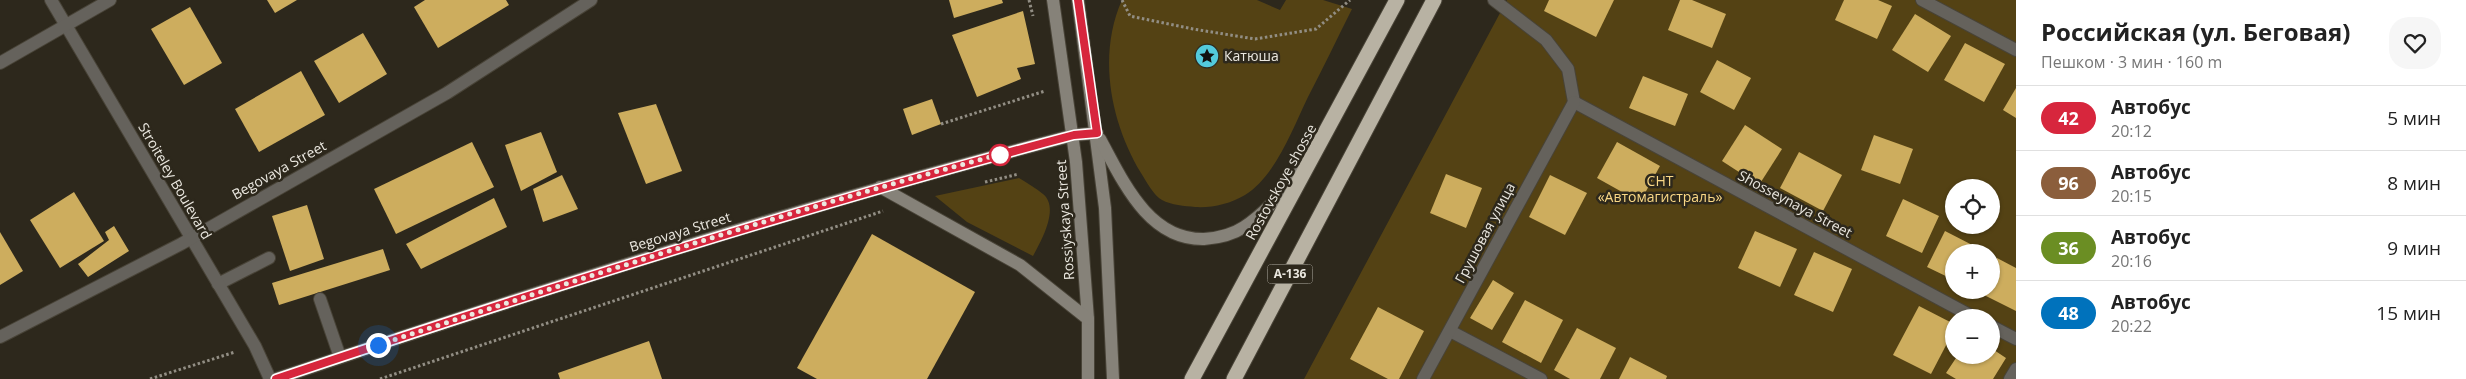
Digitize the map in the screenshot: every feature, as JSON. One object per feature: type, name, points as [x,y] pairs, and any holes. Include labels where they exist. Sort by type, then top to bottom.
[{"type":"highway","name":"Rostovskoye shosse","points":[[1192,379],[1397,0]]},
{"type":"highway","name":"А-136","points":[[1234,379],[1434,0]]},
{"type":"street","name":"Stroiteley Boulevard","points":[[51,0],[255,346],[270,379]]},
{"type":"street","points":[[0,63],[110,0]]},
{"type":"street","name":"Begovaya Street","points":[[0,337],[191,237],[447,93],[591,0]]},
{"type":"street","name":"Rossiyskaya Street","points":[[1053,0],[1074,135],[1088,319],[1088,379]]},
{"type":"street","points":[[1078,0],[1097,133],[1105,208],[1113,379]]},
{"type":"street","points":[[1494,0],[1546,40],[1568,69],[1574,102]]},
{"type":"street","points":[[1922,0],[2016,50]]},
{"type":"street","name":"Shosseynaya Street","points":[[1574,102],[1958,309]]},
{"type":"street","name":"Грушовая улица","points":[[1423,379],[1574,102]]},
{"type":"street","name":"Begovaya Street","points":[[276,379],[642,259],[880,187],[1074,135],[1097,133]]},
{"type":"street","name":"А-136","points":[[1097,133],[1134,199],[1149,216],[1172,232],[1195,239],[1218,238],[1242,228],[1263,213],[1315,154]]},
{"type":"street","points":[[880,187],[1020,265],[1088,319]]},
{"type":"street","points":[[218,284],[269,258]]},
{"type":"street","points":[[320,299],[340,357]]},
{"type":"street","points":[[1450,330],[1541,379]]},
{"type":"street","points":[[2000,331],[2016,339]]},
{"type":"street","points":[[2010,379],[2016,369]]},
{"type":"path","points":[[1029,0],[1035,26]]},
{"type":"path","points":[[1122,0],[1130,16],[1192,29],[1255,39],[1316,29],[1350,0]]},
{"type":"path","points":[[941,124],[1048,90]]},
{"type":"path","points":[[983,183],[1019,174]]},
{"type":"path","points":[[380,379],[910,202]]},
{"type":"path","points":[[150,379],[255,346]]},
{"type":"green space","points":[[1122,0],[1257,0],[1280,10],[1286,0],[1323,0],[1352,9],[1282,151],[1256,187],[1245,195],[1233,201],[1214,206],[1201,207],[1174,204],[1162,200],[1156,195],[1141,173],[1122,133],[1111,89],[1110,44],[1114,21]]},
{"type":"green space","name":"СНТ «Автомагистраль»","points":[[1507,0],[2016,0],[2016,379],[1304,379]]},
{"type":"green space","points":[[1019,178],[1043,194],[1048,200],[1050,207],[1047,225],[1033,256],[967,222],[935,196]]},
{"type":"building","points":[[267,0],[297,0],[275,13]]},
{"type":"building","points":[[425,0],[506,0],[509,5],[438,48],[414,7]]},
{"type":"building","points":[[949,0],[1002,0],[1003,3],[954,18]]},
{"type":"building","points":[[1549,0],[1614,0],[1596,37],[1544,11]]},
{"type":"building","points":[[1680,0],[1692,0],[1726,14],[1712,48],[1668,30]]},
{"type":"building","points":[[1844,0],[1878,0],[1892,6],[1877,39],[1835,20]]},
{"type":"building","points":[[190,7],[222,63],[184,85],[151,29]]},
{"type":"building","points":[[1023,11],[1035,64],[1017,68],[1021,79],[977,97],[952,35]]},
{"type":"building","points":[[1915,14],[1951,36],[1928,72],[1892,50]]},
{"type":"building","points":[[363,33],[387,74],[339,103],[314,61]]},
{"type":"building","points":[[1965,43],[2005,64],[1984,102],[1944,80]]},
{"type":"building","points":[[1717,60],[1751,78],[1734,110],[1700,92]]},
{"type":"building","points":[[301,71],[325,115],[259,152],[235,109]]},
{"type":"building","points":[[1643,76],[1688,94],[1675,126],[1629,108]]},
{"type":"building","points":[[2016,88],[2016,118],[2003,110]]},
{"type":"building","points":[[932,99],[941,124],[912,135],[903,109]]},
{"type":"building","points":[[656,104],[682,171],[646,184],[618,113]]},
{"type":"building","points":[[1745,125],[1782,149],[1759,185],[1722,161]]},
{"type":"building","points":[[541,132],[557,172],[521,191],[505,145]]},
{"type":"building","points":[[1874,135],[1913,149],[1900,184],[1861,170]]},
{"type":"building","points":[[472,142],[494,187],[396,234],[374,189]]},
{"type":"building","points":[[1617,142],[1660,166],[1640,202],[1597,178]]},
{"type":"building","points":[[1799,152],[1842,175],[1823,211],[1780,188]]},
{"type":"building","points":[[1446,174],[1482,188],[1466,228],[1430,213]]},
{"type":"building","points":[[562,175],[578,209],[543,222],[533,189]]},
{"type":"building","points":[[1550,175],[1587,193],[1565,235],[1529,217]]},
{"type":"building","points":[[74,192],[104,241],[60,268],[30,220]]},
{"type":"building","points":[[494,198],[507,227],[421,269],[406,244]]},
{"type":"building","points":[[1903,199],[1939,216],[1922,253],[1886,236]]},
{"type":"building","points":[[307,205],[324,259],[290,271],[272,216]]},
{"type":"building","points":[[114,226],[129,251],[88,277],[78,264],[109,240],[105,232]]},
{"type":"building","points":[[1755,231],[1797,249],[1780,287],[1738,268]]},
{"type":"building","points":[[1945,231],[1945,234],[1951,234],[1970,244],[1945,244],[1945,276],[1927,267]]},
{"type":"building","points":[[0,232],[23,271],[0,285]]},
{"type":"building","points":[[872,234],[975,292],[927,379],[817,379],[797,368]]},
{"type":"building","points":[[383,249],[390,270],[279,305],[272,283]]},
{"type":"building","points":[[1814,252],[1852,269],[1833,312],[1794,295]]},
{"type":"building","points":[[2000,260],[2016,268],[2016,311],[1992,299],[2000,299]]},
{"type":"building","points":[[1493,280],[1514,293],[1492,330],[1470,318]]},
{"type":"building","points":[[1525,300],[1563,320],[1541,363],[1502,342]]},
{"type":"building","points":[[1919,306],[1945,319],[1945,347],[1931,374],[1893,355]]},
{"type":"building","points":[[1378,307],[1424,331],[1399,379],[1388,379],[1350,359]]},
{"type":"building","points":[[1577,328],[1616,348],[1600,379],[1570,379],[1554,370]]},
{"type":"building","points":[[649,341],[662,379],[560,379],[558,373]]},
{"type":"building","points":[[2000,354],[2006,358],[1993,379],[1956,379],[1946,373],[1952,364],[2000,364]]},
{"type":"building","points":[[1630,357],[1667,376],[1666,379],[1619,379]]},
{"type":"bus line","name":"42","points":[[276,379],[642,259],[880,187],[1074,135],[1097,133],[1078,0]]},
{"type":"place","name":"Катюша","points":[[1207,56]]},
{"type":"route","points":[[378,345],[642,259],[880,187],[1005,153],[1000,155]]}]
